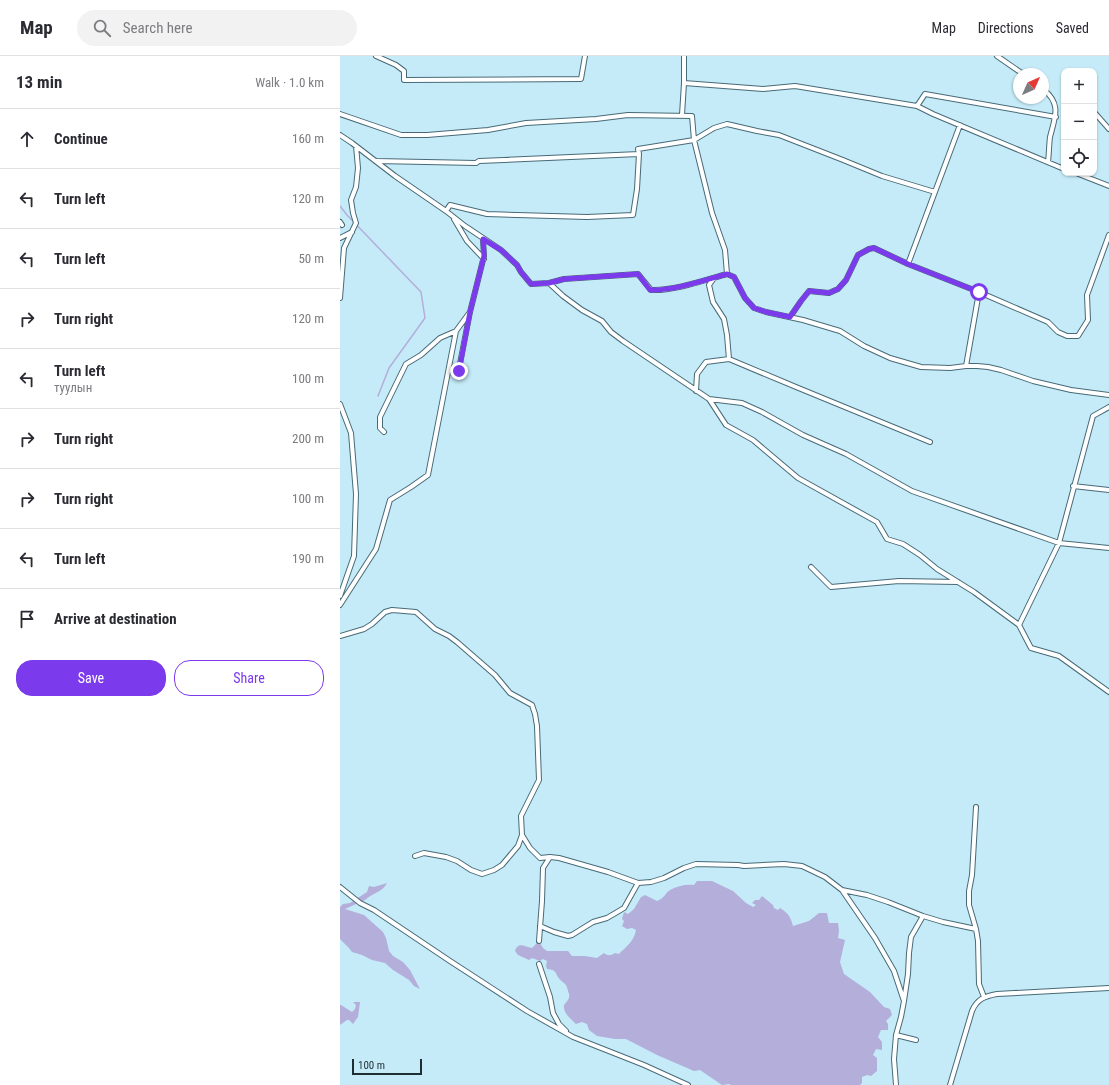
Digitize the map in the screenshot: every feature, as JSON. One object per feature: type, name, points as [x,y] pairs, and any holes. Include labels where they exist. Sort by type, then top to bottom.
[{"type":"street","points":[[376,56],[396,65],[404,71],[404,80],[486,80],[581,79],[585,56]]},
{"type":"street","points":[[682,115],[684,56]]},
{"type":"street","points":[[997,56],[1014,68]]},
{"type":"street","points":[[684,83],[763,89],[795,86],[917,106],[1061,167]]},
{"type":"street","points":[[917,106],[925,94],[1056,117]]},
{"type":"street","points":[[1048,162],[1050,139],[1056,117],[1054,103],[1049,94]]},
{"type":"street","points":[[340,114],[401,135],[427,135],[489,130],[526,123],[596,119],[628,115],[692,116],[694,140],[712,213],[725,250],[727,274]]},
{"type":"street","points":[[1097,115],[1109,129]]},
{"type":"street","points":[[446,211],[450,206],[487,214],[587,216],[633,215],[637,189],[638,149],[694,140],[714,128],[727,124],[779,135],[882,176],[935,192]]},
{"type":"street","points":[[908,264],[960,125]]},
{"type":"street","points":[[340,135],[400,180],[446,211],[483,239],[501,250],[517,265],[531,284],[549,283],[564,279],[638,274],[650,290],[659,290],[727,274],[734,277],[745,298],[754,308],[840,331],[864,346],[890,358],[921,367],[950,368],[978,366],[1001,370],[1034,381],[1071,390],[1109,396]]},
{"type":"street","points":[[340,298],[344,248],[356,224],[351,200],[356,187],[358,168],[356,146]]},
{"type":"street","points":[[375,161],[476,163],[479,161],[639,154]]},
{"type":"street","points":[[1084,176],[1109,186]]},
{"type":"street","points":[[451,215],[467,241],[484,259]]},
{"type":"street","points":[[340,238],[352,232]]},
{"type":"street","points":[[790,317],[809,291],[829,293],[838,289],[846,280],[858,255],[874,248],[908,264],[979,292],[1048,322],[1058,332],[1067,336],[1078,336],[1088,320],[1087,295],[1109,234]]},
{"type":"street","points":[[458,374],[470,312],[484,259],[483,239]]},
{"type":"street","points":[[714,278],[709,285],[713,302],[724,319],[729,359]]},
{"type":"street","points":[[549,283],[582,310],[602,321],[611,332],[623,341],[708,399],[726,425],[753,440],[798,478],[877,522],[887,539],[903,544],[920,555],[937,569],[974,592],[1019,625],[1031,648],[1059,656],[1109,692]]},
{"type":"street","points":[[966,366],[979,292]]},
{"type":"street","points":[[340,605],[376,549],[390,500],[428,475],[456,331],[470,312]]},
{"type":"street","points":[[384,432],[380,428],[380,417],[406,364],[422,355],[440,338],[456,331]]},
{"type":"street","points":[[696,391],[697,374],[706,362],[729,359],[930,442]]},
{"type":"street","points":[[708,399],[742,403],[762,412],[803,435],[846,454],[912,491],[1059,543],[1109,548]]},
{"type":"street","points":[[340,404],[351,433],[356,494],[354,556],[340,596]]},
{"type":"street","points":[[1019,625],[1059,543],[1093,416],[1109,407]]},
{"type":"street","points":[[1074,486],[1109,490]]},
{"type":"street","points":[[811,567],[830,587],[899,581],[958,582]]},
{"type":"street","points":[[340,636],[364,629],[385,612],[392,610],[416,612],[435,629],[457,642],[495,675],[510,693],[532,705],[537,726],[539,780],[521,816],[522,835],[518,846],[502,865],[494,870],[482,874],[446,857],[424,853],[415,856]]},
{"type":"street","points":[[976,807],[972,876],[968,891],[969,905],[976,928],[978,941],[979,984],[984,997]]},
{"type":"street","points":[[522,835],[530,848],[540,858],[543,868],[539,941]]},
{"type":"street","points":[[518,846],[530,848]]},
{"type":"street","points":[[543,868],[550,857]]},
{"type":"street","points":[[540,858],[559,858],[608,872],[638,883],[651,882],[664,878],[696,864],[744,866],[784,864],[802,866],[824,877],[842,890],[879,944],[894,971],[904,1001]]},
{"type":"street","points":[[540,926],[568,936],[572,935],[593,922],[601,921],[624,908],[638,883]]},
{"type":"street","points":[[340,887],[360,903],[374,910],[527,1011],[569,1034]]},
{"type":"street","points":[[842,890],[867,895],[943,922],[976,928]]},
{"type":"street","points":[[896,1085],[894,1059],[896,1035],[901,1017],[908,974],[908,953],[911,937],[923,916]]},
{"type":"street","points":[[539,964],[550,997],[553,1013],[559,1024],[572,1037],[644,1065],[688,1085]]},
{"type":"street","points":[[950,1085],[972,1011],[977,1002],[984,997],[997,994],[1109,988]]},
{"type":"street","points":[[896,1035],[916,1040]]},
{"type":"shaded area","points":[[697,881],[712,881],[733,891],[746,903],[753,907],[756,905],[752,903],[755,900],[759,900],[762,896],[773,905],[774,908],[778,910],[780,908],[787,914],[790,917],[793,926],[809,921],[819,913],[827,913],[829,923],[838,923],[838,938],[845,940],[840,962],[844,974],[870,992],[884,1007],[890,1009],[892,1015],[886,1021],[888,1024],[888,1030],[881,1030],[878,1037],[882,1042],[882,1050],[876,1049],[873,1055],[877,1058],[877,1071],[871,1076],[867,1075],[862,1077],[862,1083],[860,1085],[722,1085],[700,1070],[694,1071],[657,1055],[626,1039],[597,1036],[589,1030],[587,1024],[582,1022],[576,1024],[567,1015],[564,1008],[564,1005],[569,997],[566,986],[553,970],[547,969],[547,961],[543,959],[540,961],[532,958],[529,960],[518,955],[515,951],[520,945],[532,948],[537,943],[540,943],[547,951],[568,951],[572,956],[597,958],[604,953],[607,955],[612,955],[615,953],[619,954],[631,941],[636,930],[632,928],[627,929],[622,926],[624,921],[622,919],[624,912],[628,914],[634,909],[641,897],[645,895],[657,901],[668,891],[679,886],[694,885]]},
{"type":"shaded area","points":[[387,883],[383,888],[365,900],[345,909],[364,915],[383,932],[389,951],[393,956],[403,962],[410,970],[420,989],[385,963],[372,960],[352,952],[340,939],[340,907],[343,904],[350,903],[367,892],[369,886],[374,887]]},
{"type":"shaded area","points":[[353,1002],[360,1002],[358,1017],[353,1024],[347,1020],[340,1025],[340,1005],[352,1012],[356,1005]]},
{"type":"waterway","points":[[340,206],[421,292],[425,318],[389,368],[378,396]]},
{"type":"route","points":[[459,371],[470,312],[484,256],[483,239],[501,250],[517,265],[531,284],[549,283],[564,279],[638,274],[650,290],[659,290],[727,274],[734,277],[745,298],[754,308],[790,317],[809,291],[829,293],[838,289],[846,280],[858,255],[874,248],[908,264],[979,292]]}]
